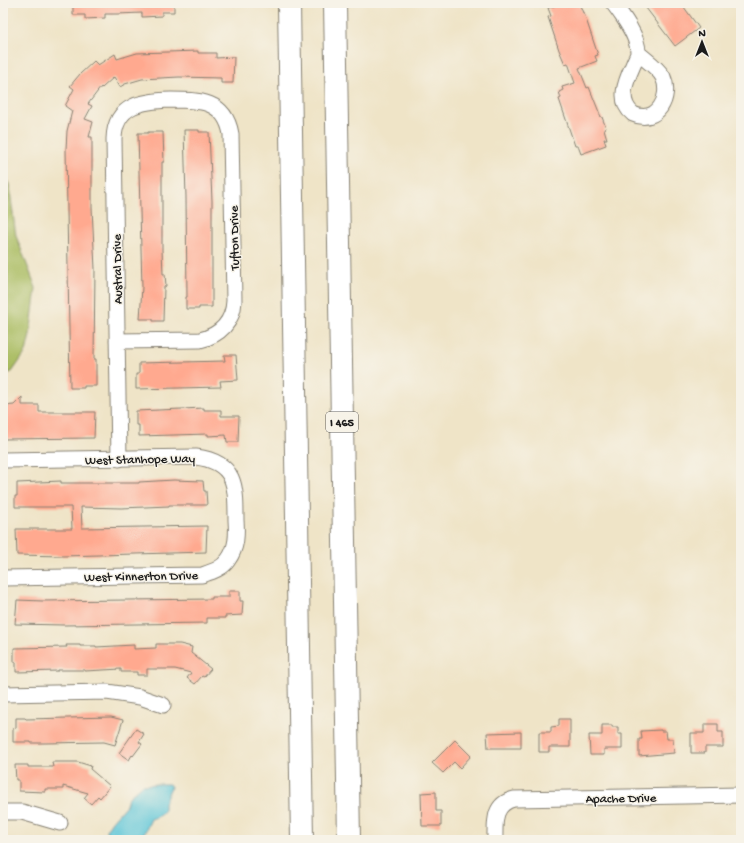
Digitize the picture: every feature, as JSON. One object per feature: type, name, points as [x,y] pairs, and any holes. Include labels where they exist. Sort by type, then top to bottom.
[{"type":"highway","points":[[289,3],[302,840]]},
{"type":"highway","name":"I 465","points":[[335,3],[349,840]]},
{"type":"street","points":[[613,3],[628,24],[636,43],[638,53]]},
{"type":"street","name":"Tufton Drive","points":[[117,341],[200,340],[207,338],[223,328],[230,319],[233,308],[231,138],[228,123],[219,111],[207,103],[196,100],[151,100]]},
{"type":"street","name":"Austral Drive","points":[[119,459],[114,132],[120,119],[127,110],[137,104],[151,100]]},
{"type":"street","name":"West Stanhope Way","points":[[3,460],[204,458],[218,463],[226,470],[234,481],[236,492],[236,516]]},
{"type":"street","name":"West Kinnerton Drive","points":[[3,578],[206,574],[225,564],[231,556],[236,540],[236,516]]},
{"type":"street","points":[[3,694],[106,692],[140,697],[163,705]]},
{"type":"street","name":"Apache Drive","points":[[495,840],[496,818],[498,811],[503,804],[514,799],[741,795]]},
{"type":"street","points":[[3,812],[22,812],[60,823]]},
{"type":"green space","points":[[3,174],[9,184],[16,236],[36,288],[30,335],[26,352],[12,372],[3,375]]},
{"type":"water","points":[[169,784],[171,787],[164,803],[164,811],[159,816],[151,819],[141,840],[108,840],[106,830],[126,805],[128,798],[142,785]]},
{"type":"building","points":[[73,3],[174,3],[174,12],[162,12],[162,16],[142,17],[142,13],[105,14],[105,18],[85,19],[85,15],[73,15]]},
{"type":"building","points":[[563,3],[579,3],[584,13],[598,55],[595,56],[597,61],[579,68],[587,88],[589,87],[606,128],[604,129],[607,139],[604,139],[606,145],[581,154],[578,146],[575,146],[559,99],[561,98],[559,92],[563,90],[562,87],[575,83],[568,63],[565,64],[559,50],[548,17],[551,16],[548,8]]},
{"type":"building","points":[[652,3],[681,3],[699,28],[675,46],[646,8]]},
{"type":"building","points":[[198,51],[198,53],[216,53],[216,58],[234,57],[233,83],[221,83],[221,78],[179,77],[142,79],[120,87],[114,77],[102,88],[101,87],[88,104],[92,106],[85,119],[93,122],[89,137],[92,137],[92,208],[95,269],[94,359],[96,359],[96,386],[70,388],[66,149],[67,131],[72,111],[65,106],[74,89],[70,86],[94,61],[98,65],[115,54],[117,59],[137,53]]},
{"type":"building","points":[[184,130],[209,132],[212,201],[212,307],[199,307],[199,309],[186,309],[186,197]]},
{"type":"building","points":[[163,132],[164,162],[162,162],[162,250],[163,274],[165,274],[166,286],[164,287],[163,321],[140,319],[142,287],[138,133]]},
{"type":"building","points":[[224,355],[236,355],[238,380],[220,381],[221,387],[136,389],[136,374],[139,374],[139,363],[225,361]]},
{"type":"building","points":[[22,397],[22,405],[39,405],[39,412],[95,412],[94,438],[3,439],[3,406],[14,405]]},
{"type":"building","points":[[204,408],[204,410],[221,410],[221,416],[239,416],[238,442],[227,442],[226,435],[208,436],[208,434],[139,436],[139,425],[136,425],[136,411]]},
{"type":"building","points":[[174,480],[203,481],[204,491],[206,491],[207,505],[169,505],[121,508],[81,507],[82,528],[207,526],[206,552],[63,556],[17,555],[16,529],[72,529],[71,507],[15,507],[17,483],[61,481],[61,483],[139,483]]},
{"type":"building","points":[[229,591],[240,591],[240,601],[243,601],[242,615],[225,616],[225,618],[207,618],[207,623],[64,625],[15,624],[17,600],[212,599],[212,597],[229,597]]},
{"type":"building","points":[[156,644],[180,644],[192,647],[191,653],[211,669],[195,684],[187,678],[191,673],[175,669],[147,669],[147,675],[137,675],[137,672],[121,672],[121,669],[16,672],[16,662],[14,662],[14,648],[67,647],[66,645],[96,647],[134,645],[134,649],[156,648]]},
{"type":"building","points":[[111,717],[123,720],[115,745],[104,742],[13,742],[13,729],[16,728],[16,718]]},
{"type":"building","points":[[559,719],[570,719],[570,747],[549,747],[549,752],[539,752],[539,732],[551,732],[551,727],[559,726]]},
{"type":"building","points":[[704,724],[718,724],[718,732],[723,732],[723,747],[705,747],[705,753],[691,753],[691,733],[704,733]]},
{"type":"building","points":[[602,725],[612,725],[612,727],[618,727],[618,734],[622,734],[622,749],[604,749],[604,755],[590,755],[589,735],[602,735]]},
{"type":"building","points":[[136,729],[144,734],[139,742],[142,744],[129,760],[119,753]]},
{"type":"building","points":[[641,731],[666,731],[667,739],[673,739],[674,753],[639,756],[639,739],[642,739]]},
{"type":"building","points":[[521,732],[521,748],[488,748],[487,733]]},
{"type":"building","points":[[455,740],[471,756],[460,768],[454,762],[443,773],[432,763]]},
{"type":"building","points":[[52,762],[78,762],[91,766],[90,769],[110,786],[100,798],[98,796],[91,804],[84,798],[88,793],[63,786],[63,789],[45,789],[45,792],[19,791],[19,780],[16,780],[15,765],[28,765],[28,767],[53,767]]},
{"type":"building","points":[[436,792],[436,811],[441,811],[441,826],[422,826],[421,793]]}]
